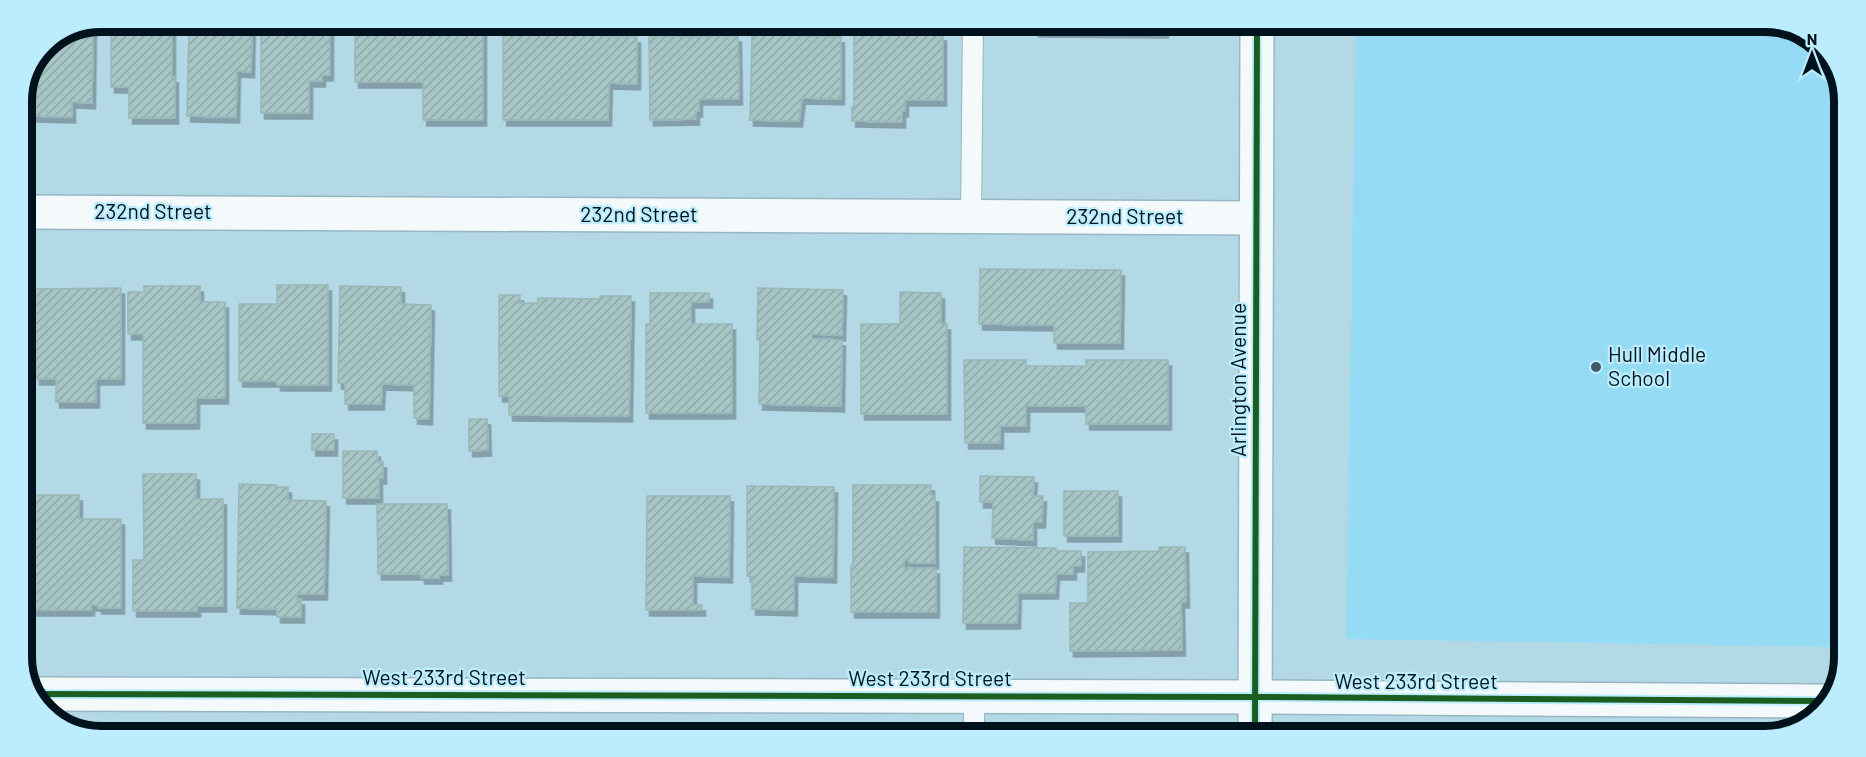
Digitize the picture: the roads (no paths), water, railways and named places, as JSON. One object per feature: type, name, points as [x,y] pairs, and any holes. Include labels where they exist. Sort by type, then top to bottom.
[{"type":"street","name":"Arlington Avenue","points":[[1256,726],[1257,32]]},
{"type":"street","name":"232nd Street","points":[[32,212],[1256,218]]},
{"type":"street","name":"West 233rd Street","points":[[43,694],[1817,701]]},
{"type":"lane","points":[[971,217],[973,32]]},
{"type":"lane","points":[[974,696],[974,726]]},
{"type":"place","name":"Hull Middle School","points":[[1596,367]]}]
